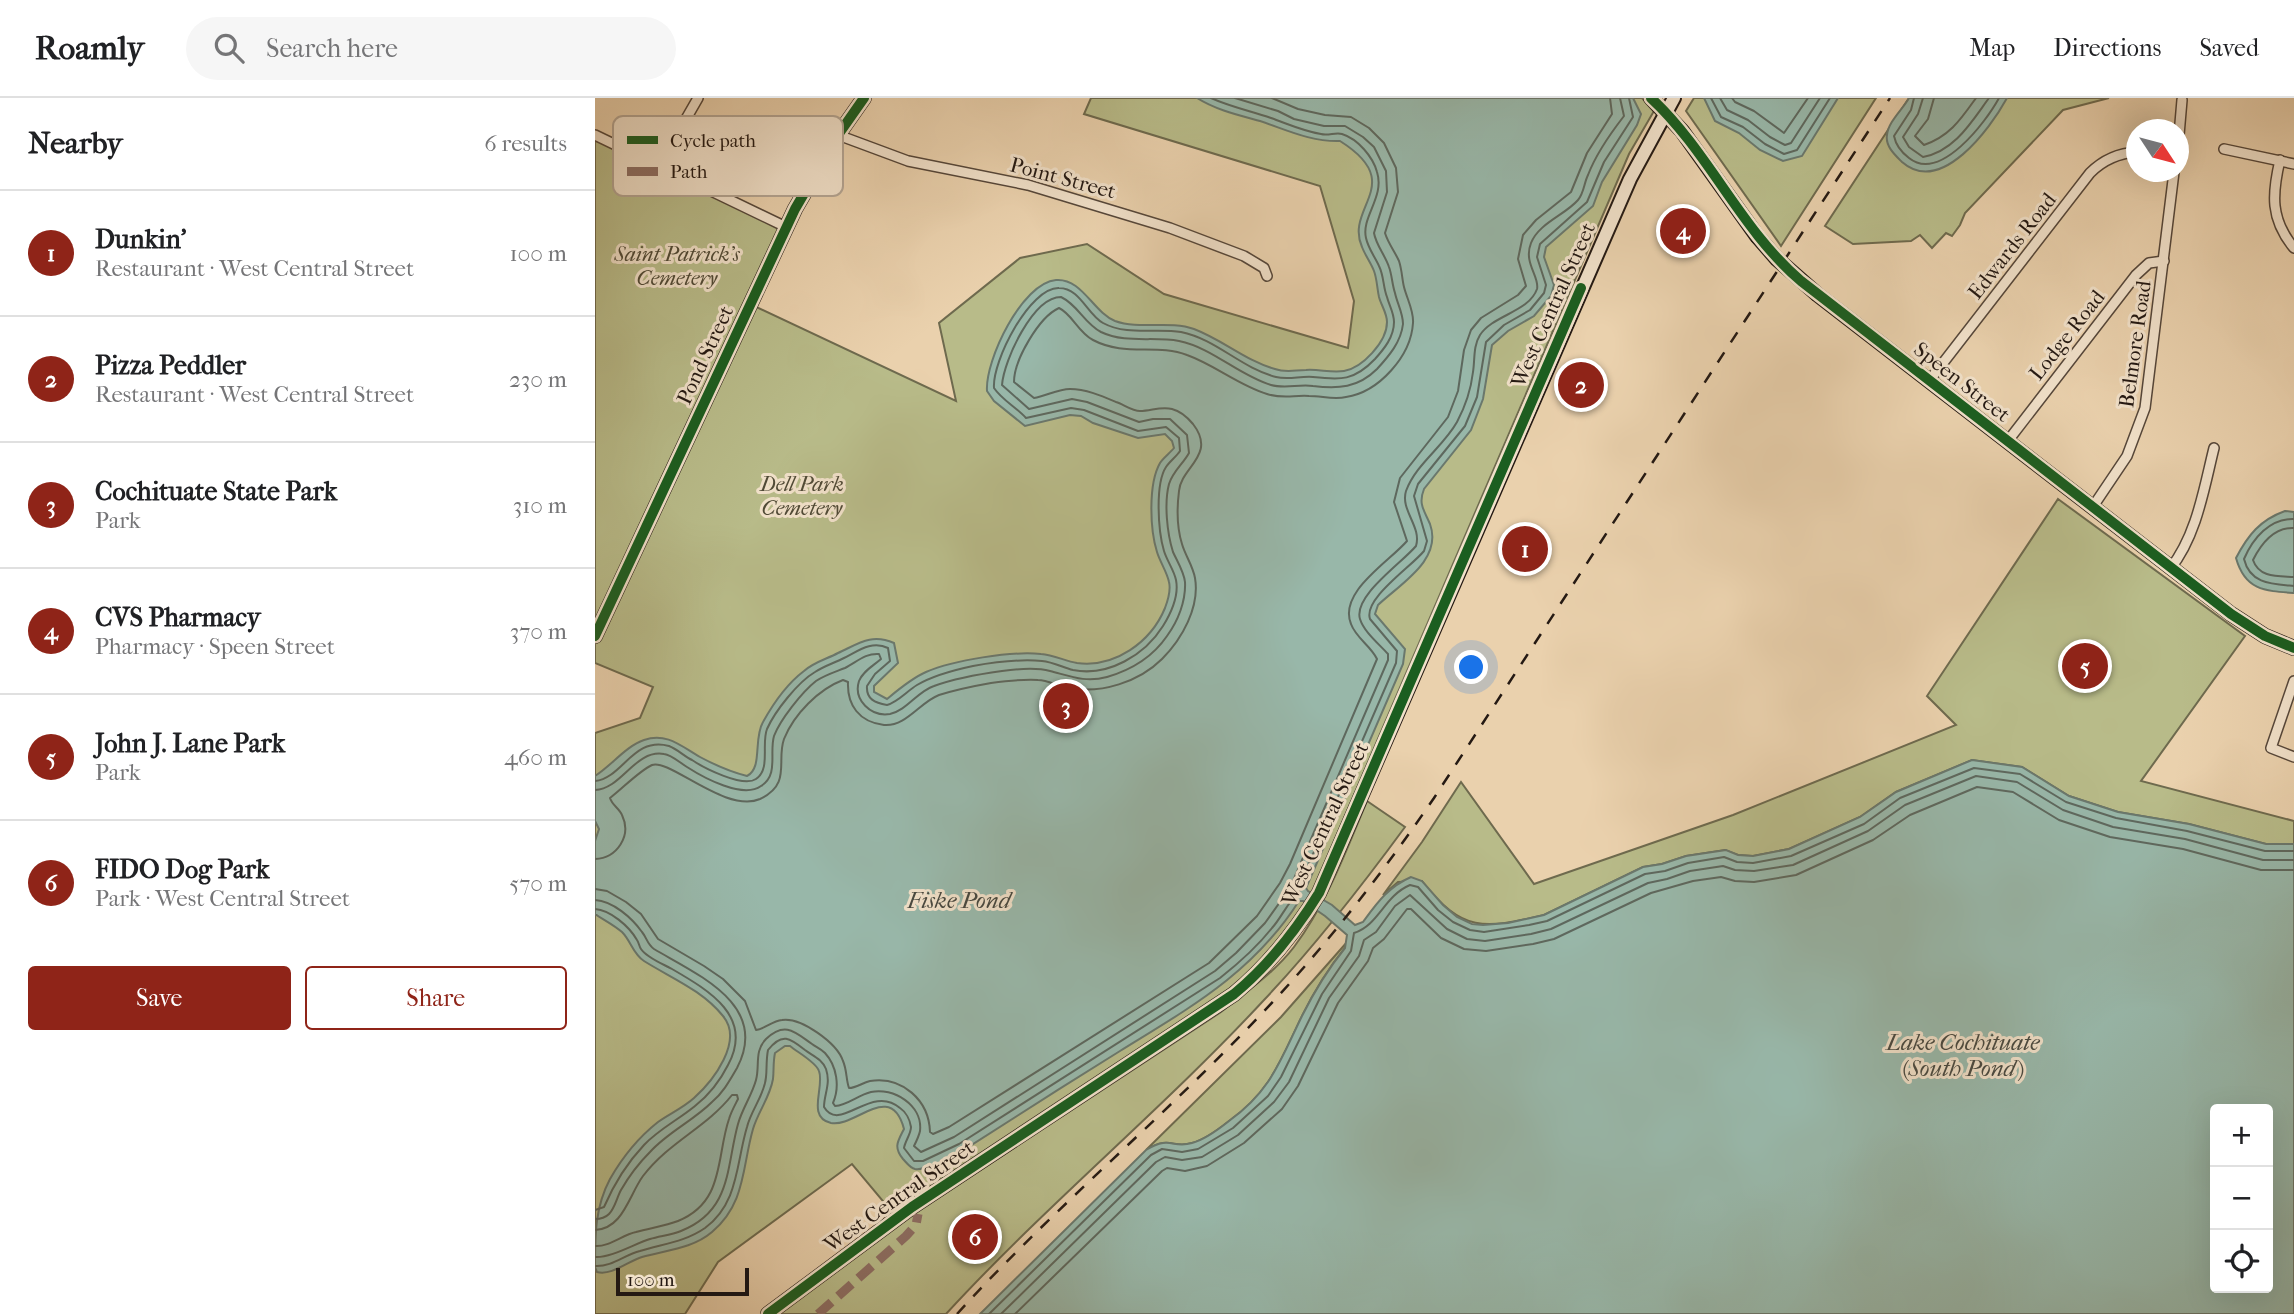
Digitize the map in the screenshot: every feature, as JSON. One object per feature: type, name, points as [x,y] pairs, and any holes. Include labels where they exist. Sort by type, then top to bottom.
[{"type":"main road","name":"Pond Street","points":[[843,128],[864,98]]},
{"type":"main road","name":"Speen Street","points":[[1651,98],[1682,131],[1757,236],[1777,259],[1818,295],[2170,569],[2243,622],[2294,649]]},
{"type":"main road","name":"West Central Street","points":[[768,1314],[905,1213],[1234,994],[1272,960],[1294,933],[1319,893],[1630,178],[1674,98]]},
{"type":"main road","name":"Pond Street","points":[[595,636],[786,227],[804,196]]},
{"type":"street","points":[[688,116],[698,98]]},
{"type":"street","points":[[2180,119],[2182,100]]},
{"type":"street","points":[[595,135],[613,144]]},
{"type":"street","name":"Point Street","points":[[843,137],[908,160],[1028,185],[1170,228],[1244,256],[1264,268],[1267,276]]},
{"type":"street","points":[[2224,149],[2294,164]]},
{"type":"street","name":"Edwards Road","points":[[1929,381],[2090,173],[2109,158],[2126,154]]},
{"type":"street","points":[[2280,160],[2273,189],[2274,207],[2284,236],[2294,248]]},
{"type":"street","name":"Belmore Road","points":[[2092,508],[2127,456],[2145,408],[2173,182]]},
{"type":"street","points":[[721,196],[786,227]]},
{"type":"street","name":"Lodge Road","points":[[2007,442],[2136,275],[2149,263],[2164,261]]},
{"type":"street","points":[[2170,569],[2181,554],[2192,530],[2214,447]]},
{"type":"street","points":[[2294,681],[2271,748],[2294,757]]},
{"type":"green space","points":[[1091,98],[1642,98],[1654,111],[1629,154],[1335,839],[1313,904],[1251,980],[897,1218],[852,1164],[718,1262],[685,1314],[595,1314],[595,733],[640,718],[653,687],[595,663],[595,135],[613,144],[613,196],[722,196],[786,227],[750,304],[956,401],[939,323],[1020,258],[1087,244],[1164,294],[1348,348],[1354,301],[1320,186],[1084,114]]},
{"type":"green space","points":[[1694,98],[1876,98],[1781,246],[1686,111]]},
{"type":"green space","points":[[1909,98],[2109,98],[2063,110],[1965,213],[1952,236],[1946,233],[1932,248],[1920,235],[1911,241],[1853,244],[1825,226]]},
{"type":"green space","points":[[2058,499],[2245,636],[2141,781],[2294,821],[2294,844],[2266,844],[2189,824],[2118,812],[2069,796],[2022,767],[1972,760],[1896,792],[1860,817],[1789,849],[1753,856],[1738,855],[1725,850],[1643,867],[1544,915],[1505,923],[1475,923],[1450,910],[1422,881],[1398,882],[1383,895],[1461,782],[1534,884],[1733,815],[1956,725],[1927,696]]},
{"type":"green space","points":[[1367,801],[1405,827],[1319,937],[1283,980],[1186,1080],[1024,1234],[946,1314],[779,1314],[915,1213],[1221,1012],[1269,974],[1294,947],[1316,913]]},
{"type":"green space","points":[[1348,941],[1311,998],[1273,1074],[1255,1098],[1225,1124],[1201,1139],[1180,1145],[1161,1143],[1146,1150],[1281,1017]]},
{"type":"water","points":[[1197,98],[1633,98],[1641,114],[1602,182],[1593,206],[1546,247],[1544,257],[1554,285],[1551,296],[1534,316],[1508,331],[1492,345],[1483,399],[1471,430],[1424,489],[1422,503],[1430,524],[1430,549],[1417,570],[1378,605],[1375,614],[1405,649],[1403,664],[1306,888],[1308,891],[1332,905],[1355,925],[1363,922],[1389,891],[1411,877],[1422,881],[1457,917],[1472,924],[1508,923],[1544,915],[1643,867],[1686,856],[1726,850],[1738,855],[1753,856],[1789,849],[1860,817],[1896,792],[1972,760],[2022,767],[2069,796],[2118,812],[2189,824],[2266,844],[2294,844],[2294,1314],[980,1314],[1146,1150],[1161,1143],[1180,1145],[1197,1142],[1243,1110],[1265,1086],[1316,989],[1345,948],[1347,935],[1303,901],[1299,901],[1262,949],[1196,1003],[962,1151],[926,1168],[913,1168],[900,1155],[897,1144],[904,1129],[898,1115],[890,1108],[872,1110],[840,1123],[824,1120],[819,1115],[818,1108],[819,1071],[806,1057],[790,1046],[785,1046],[775,1053],[773,1079],[753,1129],[737,1197],[723,1221],[696,1242],[642,1257],[608,1272],[597,1272],[597,1221],[601,1200],[610,1179],[644,1134],[702,1091],[723,1060],[730,1037],[729,1026],[715,1007],[696,992],[640,958],[622,932],[595,914],[595,841],[599,829],[595,821],[595,776],[637,743],[660,738],[747,776],[755,767],[763,722],[787,688],[812,665],[871,639],[894,643],[898,663],[874,686],[874,692],[887,699],[921,674],[967,660],[1029,653],[1077,663],[1105,661],[1130,650],[1151,632],[1165,608],[1170,585],[1155,543],[1151,507],[1153,483],[1161,461],[1174,448],[1172,441],[1165,434],[1138,438],[1093,423],[1081,416],[1070,415],[1025,426],[994,401],[987,391],[992,361],[1008,325],[1019,308],[1043,284],[1056,280],[1065,281],[1073,284],[1100,311],[1115,321],[1134,325],[1184,326],[1215,339],[1254,361],[1283,371],[1351,369],[1366,359],[1383,338],[1386,315],[1379,297],[1376,277],[1362,247],[1359,233],[1370,195],[1370,170],[1360,156],[1340,141],[1299,135],[1227,112]]},
{"type":"water","points":[[1704,98],[1838,98],[1802,156],[1783,161],[1760,150],[1739,133],[1715,121]]},
{"type":"water","points":[[1909,98],[2007,98],[1977,141],[1948,165],[1932,171],[1917,170],[1902,162],[1888,143],[1890,125]]},
{"type":"water","points":[[2285,511],[2294,512],[2294,593],[2265,589],[2250,583],[2236,558],[2256,529],[2268,519]]},
{"type":"railway","points":[[957,1314],[991,1277],[1244,1032],[1296,977],[1368,890],[1434,798],[1890,98]]},
{"type":"marked path","points":[[818,1314],[906,1236],[916,1225],[918,1214]]},
{"type":"cycle path","points":[[843,128],[864,98]]},
{"type":"cycle path","points":[[1651,98],[1690,142],[1760,238],[1801,281],[2231,614],[2265,636],[2294,648]]},
{"type":"cycle path","points":[[595,636],[803,196]]},
{"type":"cycle path","points":[[768,1314],[912,1207],[1234,994],[1270,960],[1291,934],[1319,893],[1581,288]]},
{"type":"place","name":"CVS Pharmacy","points":[[1683,231]]},
{"type":"place","name":"Pizza Peddler","points":[[1581,385]]},
{"type":"place","name":"Dunkin'","points":[[1525,549]]},
{"type":"place","name":"John J. Lane Park","points":[[2085,666]]},
{"type":"place","name":"Cochituate State Park","points":[[1066,706]]},
{"type":"place","name":"FIDO Dog Park","points":[[975,1237]]},
{"type":"park label","name":"Saint Patrick's Cemetery","points":[[677,266]]},
{"type":"park label","name":"Dell Park Cemetery","points":[[802,496]]},
{"type":"water label","name":"Fiske Pond","points":[[959,900]]},
{"type":"water label","name":"Lake Cochituate (South Pond)","points":[[1963,1055]]}]
